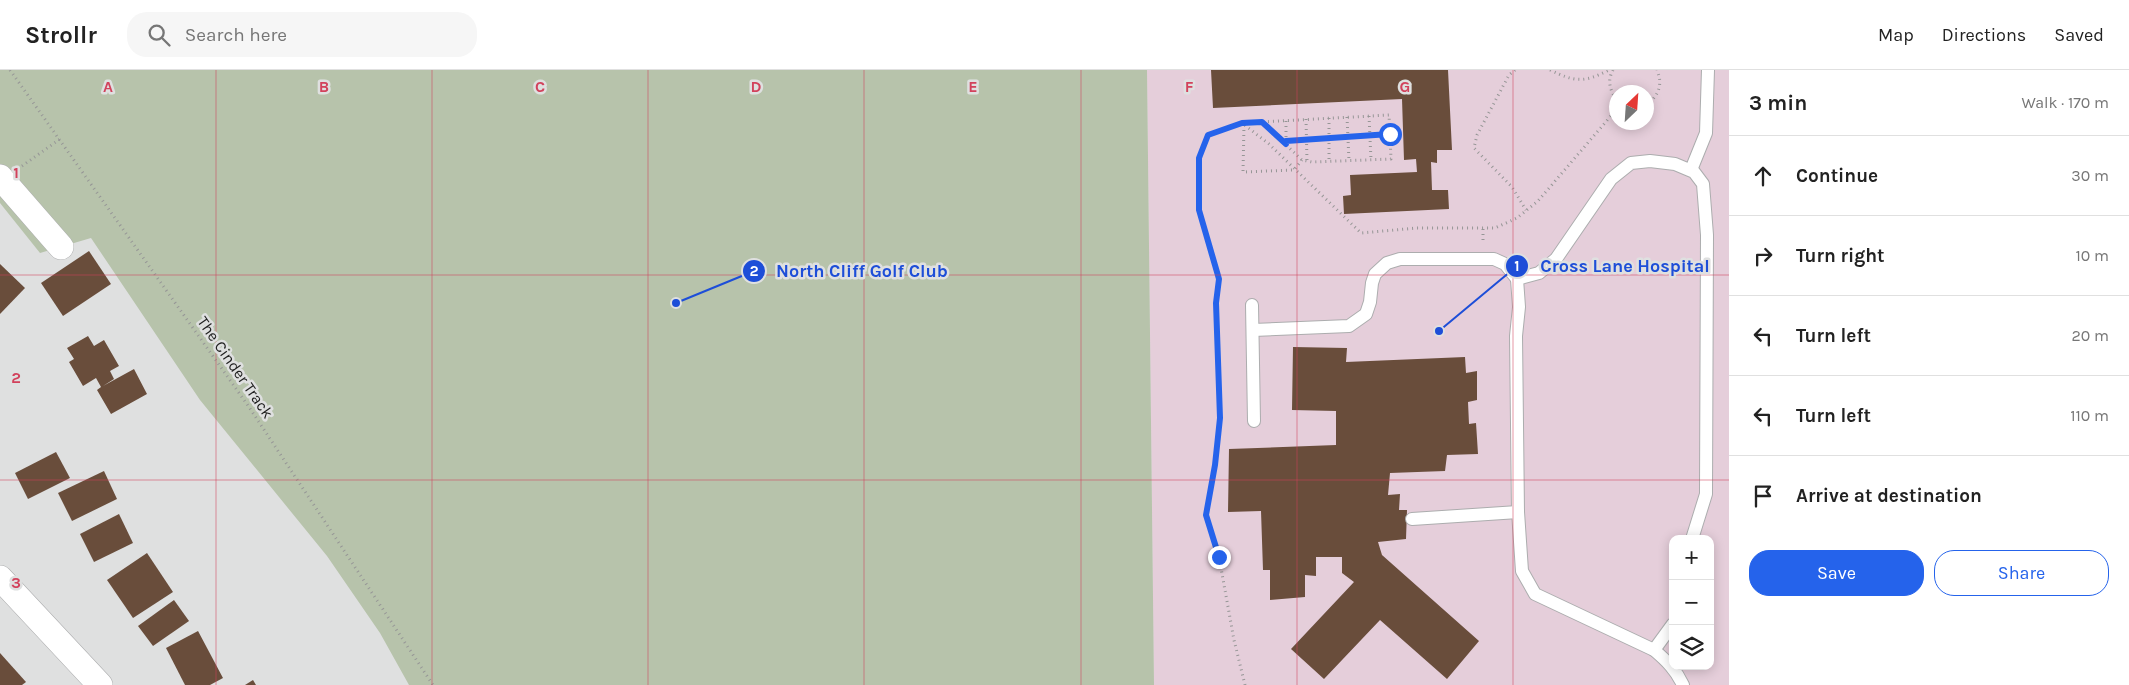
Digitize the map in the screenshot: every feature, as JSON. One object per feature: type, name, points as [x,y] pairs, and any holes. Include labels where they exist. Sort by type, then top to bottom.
[{"type":"street","points":[[1,179],[61,247]]},
{"type":"street","points":[[0,578],[100,685]]},
{"type":"lane","points":[[1691,170],[1706,133],[1708,70]]},
{"type":"lane","points":[[1517,279],[1540,273],[1556,259],[1611,179],[1631,163],[1650,161],[1675,164],[1694,172],[1703,184],[1707,235],[1706,494],[1693,535]]},
{"type":"lane","points":[[1253,330],[1350,326],[1366,314],[1375,274],[1387,263],[1400,259],[1494,259],[1505,264],[1517,279],[1519,307],[1516,336],[1518,512],[1522,571],[1535,594],[1654,650],[1668,662],[1683,685]]},
{"type":"lane","points":[[1252,305],[1254,421]]},
{"type":"lane","points":[[1412,519],[1518,512]]},
{"type":"lane","points":[[1654,650],[1672,625]]},
{"type":"path","name":"The Cinder Track","points":[[10,70],[249,407],[433,685]]},
{"type":"path","points":[[1515,70],[1509,75],[1477,135],[1474,148],[1512,187],[1526,210]]},
{"type":"path","points":[[1550,70],[1570,80],[1580,80],[1609,70]]},
{"type":"path","points":[[1609,85],[1612,70]]},
{"type":"path","points":[[1654,98],[1660,84],[1657,70]]},
{"type":"path","points":[[1245,685],[1234,640],[1219,557],[1206,515],[1215,465],[1220,418],[1216,303],[1219,279],[1199,210],[1199,158],[1208,135],[1243,124],[1262,122],[1306,119],[1390,115],[1391,159],[1329,162],[1305,161],[1262,122]]},
{"type":"path","points":[[1369,116],[1371,160]]},
{"type":"path","points":[[1347,117],[1349,160]]},
{"type":"path","points":[[1329,118],[1329,162]]},
{"type":"path","points":[[1243,124],[1269,144],[1294,170],[1361,232],[1417,228],[1495,228],[1517,218],[1538,201],[1609,118]]},
{"type":"path","points":[[1243,124],[1243,172],[1294,170],[1305,161],[1306,119]]},
{"type":"path","points":[[1286,121],[1286,143]]},
{"type":"path","points":[[1286,143],[1329,137],[1390,134]]},
{"type":"path","points":[[1,179],[60,139]]},
{"type":"shaded area","points":[[1147,70],[1729,70],[1729,685],[1154,685]]},
{"type":"green space","points":[[0,70],[1147,70],[1154,685],[409,685],[380,633],[327,556],[200,400],[91,238],[40,253],[0,203]]},
{"type":"building","points":[[1211,70],[1448,70],[1452,150],[1437,150],[1437,163],[1431,162],[1432,190],[1448,190],[1449,209],[1344,214],[1343,196],[1351,195],[1350,175],[1417,172],[1416,159],[1404,160],[1402,99],[1213,108]]},
{"type":"building","points":[[89,251],[111,284],[63,316],[41,283]]},
{"type":"building","points":[[0,264],[25,288],[0,314]]},
{"type":"building","points":[[88,336],[94,346],[104,340],[119,366],[110,371],[114,379],[103,386],[134,369],[147,394],[111,414],[97,390],[101,387],[96,378],[83,386],[69,362],[74,359],[67,348]]},
{"type":"building","points":[[1293,347],[1347,348],[1346,362],[1465,357],[1466,373],[1477,371],[1477,400],[1468,402],[1469,424],[1476,423],[1478,454],[1447,455],[1445,471],[1390,473],[1388,495],[1400,494],[1399,510],[1407,510],[1406,539],[1378,542],[1382,555],[1479,641],[1447,679],[1380,620],[1324,679],[1291,649],[1354,582],[1342,573],[1342,557],[1316,557],[1316,576],[1305,575],[1305,597],[1270,600],[1270,570],[1263,570],[1261,511],[1228,512],[1229,449],[1336,445],[1336,411],[1292,410]]},
{"type":"building","points":[[56,452],[70,478],[28,499],[15,473]]},
{"type":"building","points":[[104,471],[117,499],[72,521],[58,493]]},
{"type":"building","points":[[119,514],[133,543],[94,562],[80,534]]},
{"type":"building","points":[[147,553],[173,592],[133,618],[107,580]]},
{"type":"building","points":[[174,600],[189,621],[153,646],[138,626]]},
{"type":"building","points":[[198,631],[223,678],[210,685],[185,685],[166,648]]},
{"type":"building","points":[[0,653],[26,682],[22,685],[0,685]]},
{"type":"building","points":[[253,680],[256,685],[245,685]]},
{"type":"place","name":"North Cliff Golf Club","points":[[676,303]]},
{"type":"place","name":"Cross Lane Hospital","points":[[1439,331]]},
{"type":"route","points":[[1219,557],[1206,515],[1215,465],[1220,418],[1216,303],[1219,279],[1199,210],[1199,158],[1208,135],[1242,123],[1262,122],[1286,144],[1286,141],[1390,134]]}]
